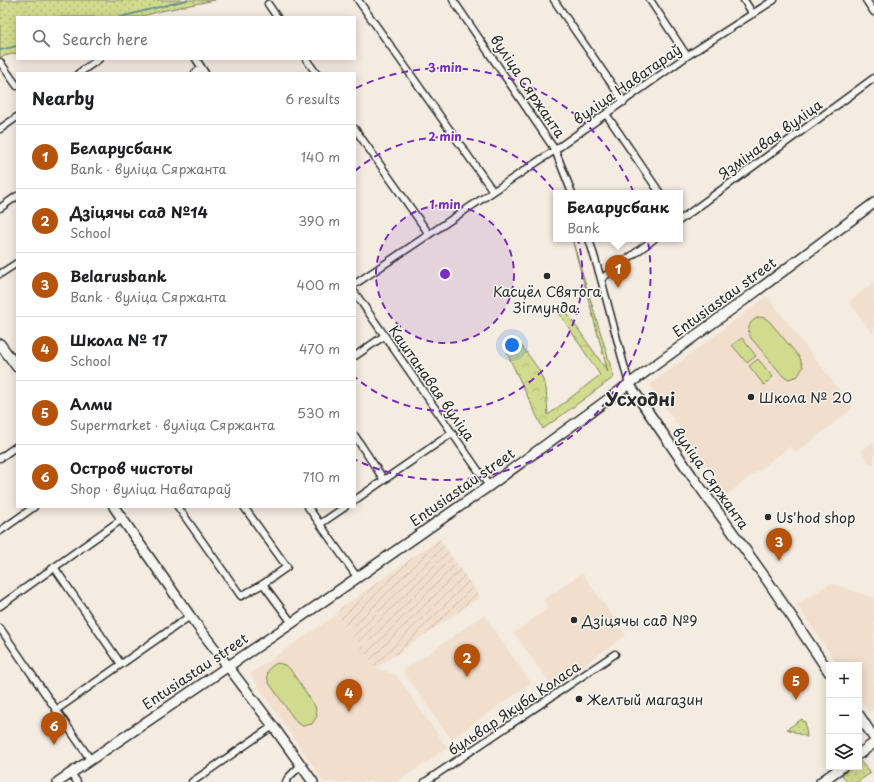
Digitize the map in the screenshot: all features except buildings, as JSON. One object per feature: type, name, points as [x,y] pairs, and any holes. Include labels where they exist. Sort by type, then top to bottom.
[{"type":"main road","name":"Entusiastau street","points":[[58,782],[228,665],[292,623],[489,486],[874,203]]},
{"type":"main road","points":[[0,344],[16,366]]},
{"type":"main road","name":"вуліца Сяржанта","points":[[629,384],[692,476],[767,580],[826,668]]},
{"type":"main road","points":[[115,508],[190,616],[228,665],[313,782]]},
{"type":"main road","points":[[862,720],[874,738]]},
{"type":"main road","points":[[862,752],[874,743]]},
{"type":"main road","points":[[821,782],[838,770]]},
{"type":"street","points":[[358,0],[493,191]]},
{"type":"street","name":"вуліца Сяржанта","points":[[453,0],[555,150],[571,190]]},
{"type":"street","points":[[554,0],[624,102]]},
{"type":"street","points":[[650,0],[687,56]]},
{"type":"street","points":[[744,0],[753,14]]},
{"type":"street","name":"вуліца Наватараў","points":[[356,283],[555,150],[687,56],[774,0]]},
{"type":"street","points":[[866,0],[874,12]]},
{"type":"street","points":[[268,4],[276,16]]},
{"type":"street","points":[[80,72],[98,60]]},
{"type":"street","points":[[197,60],[204,71]]},
{"type":"street","points":[[307,60],[315,72]]},
{"type":"street","points":[[0,62],[16,85]]},
{"type":"street","name":"Язмінавая вуліца","points":[[683,218],[874,78]]},
{"type":"street","points":[[606,114],[658,190]]},
{"type":"street","points":[[0,129],[16,118]]},
{"type":"street","points":[[356,130],[429,234]]},
{"type":"street","points":[[0,208],[16,197]]},
{"type":"street","name":"вуліца Сяржанта","points":[[589,242],[602,279],[629,384]]},
{"type":"street","points":[[602,279],[650,242]]},
{"type":"street","points":[[0,274],[16,264]]},
{"type":"street","name":"Каштанавая вуліца","points":[[356,294],[489,486]]},
{"type":"street","points":[[356,355],[384,336]]},
{"type":"street","points":[[356,499],[452,433]]},
{"type":"street","points":[[356,438],[384,480]]},
{"type":"street","points":[[0,458],[16,447]]},
{"type":"street","points":[[0,530],[33,508]]},
{"type":"street","points":[[179,508],[241,596],[263,584],[286,567],[245,508]]},
{"type":"street","points":[[309,508],[357,577]]},
{"type":"street","points":[[320,524],[344,508]]},
{"type":"street","points":[[0,606],[122,519]]},
{"type":"street","points":[[54,567],[121,664]]},
{"type":"street","points":[[263,584],[292,623]]},
{"type":"street","points":[[56,710],[190,616]]},
{"type":"street","points":[[0,628],[90,760]]},
{"type":"street","name":"бульвар Якуба Коласа","points":[[425,782],[615,654]]},
{"type":"street","points":[[192,782],[273,726]]},
{"type":"street","points":[[286,782],[301,765]]},
{"type":"street","points":[[71,773],[77,782]]},
{"type":"shaded area","points":[[874,282],[874,335],[849,302]]},
{"type":"shaded area","name":"Школа № 20","points":[[767,296],[853,408],[797,452],[789,447],[726,495],[650,385]]},
{"type":"shaded area","points":[[874,442],[874,465],[869,463],[861,451]]},
{"type":"shaded area","points":[[439,539],[480,597],[376,668],[336,615],[341,608]]},
{"type":"shaded area","name":"Дзіцячы сад №9","points":[[582,573],[626,635],[553,687],[514,633],[549,608],[544,600]]},
{"type":"shaded area","points":[[829,584],[837,585],[874,598],[874,708],[869,712],[862,701],[862,662],[836,662],[797,605]]},
{"type":"shaded area","points":[[336,615],[376,668],[396,675],[447,748],[397,782],[324,782],[250,674]]},
{"type":"shaded area","points":[[484,615],[531,683],[451,739],[403,671]]},
{"type":"green space","points":[[0,0],[215,0],[143,16],[16,16],[16,53],[0,57]]},
{"type":"green space","points":[[573,242],[614,377],[543,429],[507,353],[521,345],[539,370],[546,388],[548,415],[600,375],[559,313],[562,306],[608,372]]},
{"type":"green space","points":[[759,317],[765,318],[770,322],[800,358],[803,367],[798,376],[789,379],[783,376],[749,335],[749,326]]},
{"type":"green space","points":[[742,338],[756,356],[747,363],[732,345]]},
{"type":"green space","points":[[758,359],[773,377],[764,385],[749,366]]},
{"type":"green space","points":[[278,663],[285,665],[290,669],[315,706],[317,716],[312,724],[303,726],[297,723],[269,683],[267,676],[268,671],[272,666]]},
{"type":"green space","points":[[802,719],[805,722],[807,737],[787,729]]},
{"type":"green space","points":[[862,763],[871,773],[857,782],[847,782],[842,775],[848,770],[862,770]]},
{"type":"waterway","points":[[124,16],[187,0]]},
{"type":"waterway","points":[[0,50],[16,46]]},
{"type":"place","name":"Касцёл Святога Зігмунда.","points":[[547,276]]},
{"type":"place","name":"Беларусбанк","points":[[618,288]]},
{"type":"place","name":"Школа № 20","points":[[751,397]]},
{"type":"place","name":"Us'hod shop","points":[[768,517]]},
{"type":"place","name":"Belarusbank","points":[[779,561]]},
{"type":"place","name":"Дзіцячы сад №9","points":[[574,620]]},
{"type":"place","name":"Дзіцячы сад №14","points":[[467,677]]},
{"type":"place","name":"Желтый магазин","points":[[579,699]]},
{"type":"place","name":"Алми","points":[[796,700]]},
{"type":"place","name":"Школа № 17","points":[[349,712]]},
{"type":"place","name":"Остров чистоты","points":[[54,745]]},
{"type":"district","name":"Усходні","points":[[640,398]]}]
